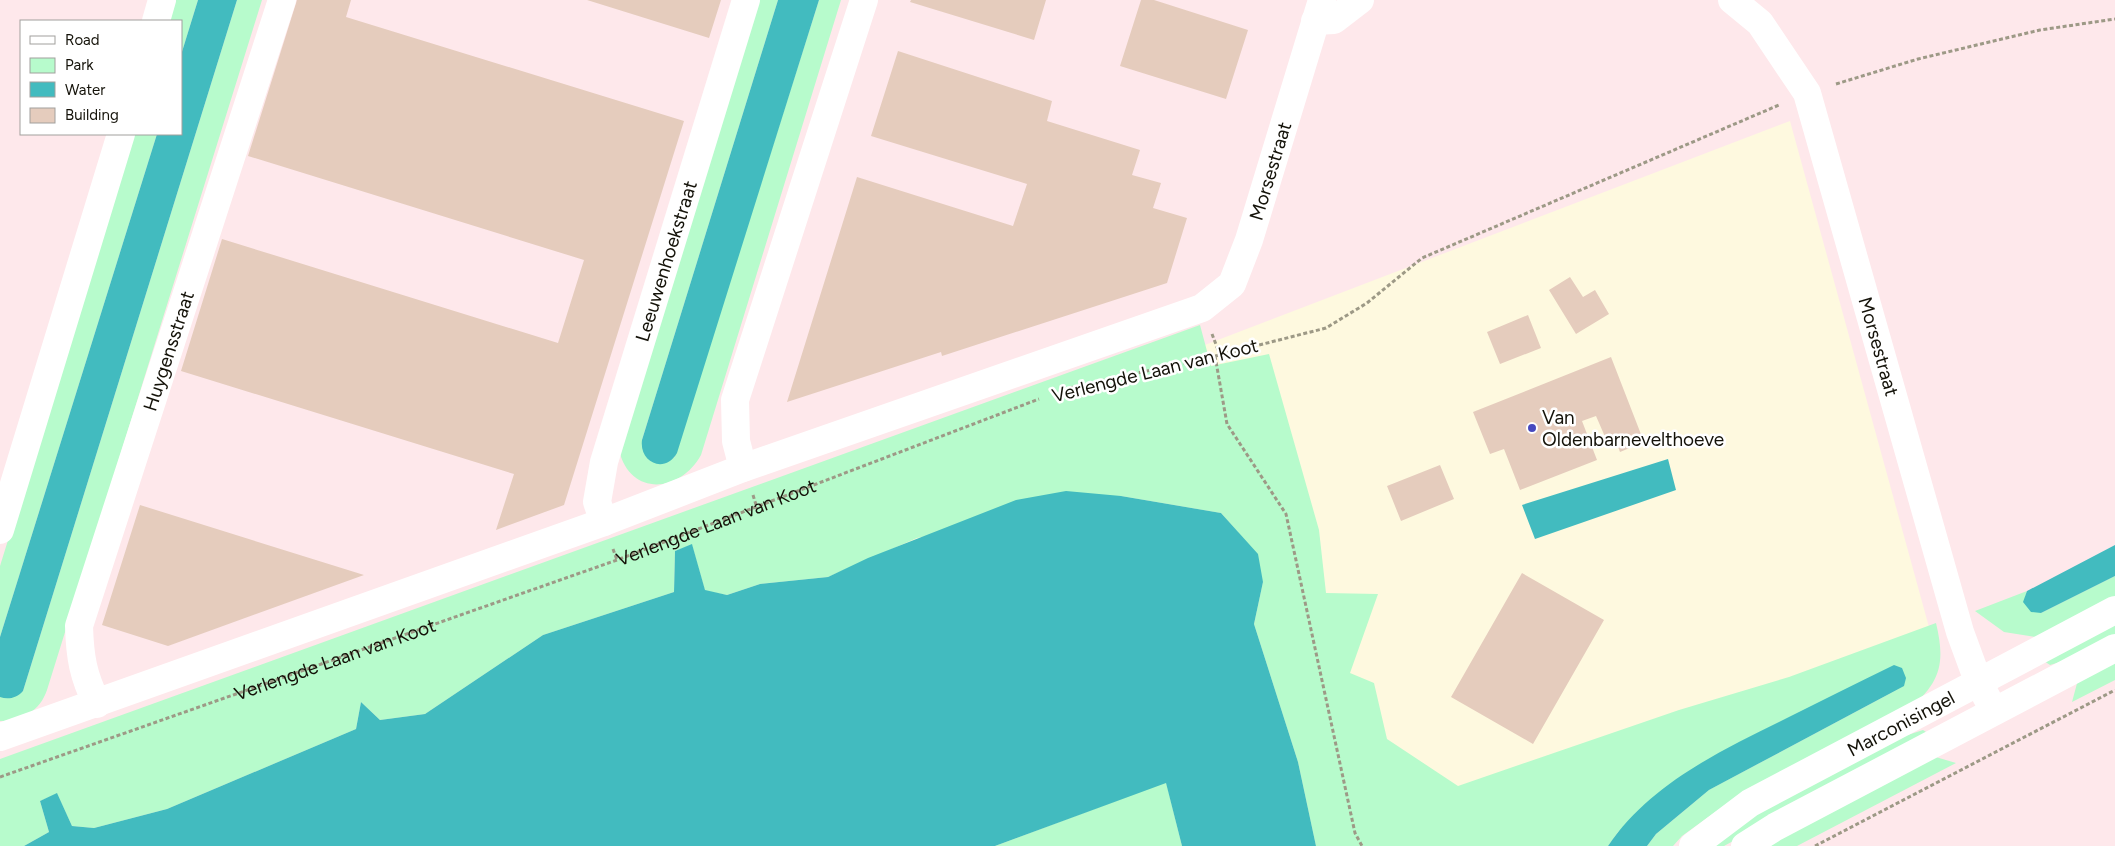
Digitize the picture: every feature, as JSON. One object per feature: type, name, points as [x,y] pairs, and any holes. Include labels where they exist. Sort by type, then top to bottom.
[{"type":"street","points":[[156,20],[162,0]]},
{"type":"street","name":"Huygensstraat","points":[[97,704],[87,682],[80,657],[79,626],[282,0]]},
{"type":"street","name":"Leeuwenhoekstraat","points":[[604,522],[597,502],[604,462],[746,0]]},
{"type":"street","points":[[743,468],[736,441],[735,400],[864,0]]},
{"type":"street","name":"Morsestraat","points":[[1202,308],[1232,284],[1249,240],[1319,10],[1334,20],[1360,0]]},
{"type":"street","name":"Morsestraat","points":[[1732,0],[1760,23],[1807,93],[1960,632],[1978,682],[1994,711]]},
{"type":"street","points":[[0,530],[121,135]]},
{"type":"street","name":"Verlengde Laan van Koot","points":[[0,737],[604,522],[743,468],[1202,308]]},
{"type":"street","name":"Marconisingel","points":[[1692,846],[1750,803],[2115,610]]},
{"type":"street","name":"Marconisingel","points":[[1745,846],[1775,827],[2115,648]]},
{"type":"path","name":"Verlengde Laan van Koot","points":[[1064,390],[1215,356],[1326,328],[1367,303],[1422,258],[1807,93],[1918,59],[2040,30],[2115,19]]},
{"type":"path","points":[[1215,356],[1227,424],[1286,514],[1355,833],[1362,846]]},
{"type":"path","name":"Verlengde Laan van Koot","points":[[0,777],[617,560],[1045,397]]},
{"type":"path","points":[[1815,846],[2115,690]]},
{"type":"shaded area","points":[[0,0],[2115,0],[2115,846],[1625,846],[1935,649],[1790,121],[0,806]]},
{"type":"green space","points":[[176,0],[198,0],[182,52],[182,20],[169,20]]},
{"type":"green space","points":[[237,0],[262,0],[47,690],[40,704],[23,717],[0,721],[0,697],[16,696],[23,691]]},
{"type":"green space","points":[[756,0],[778,0],[642,440],[674,458],[819,0],[841,0],[701,455],[692,468],[681,477],[669,483],[656,484],[644,482],[634,476],[625,465],[619,450]]},
{"type":"green space","points":[[134,135],[157,135],[0,637],[0,566]]},
{"type":"green space","points":[[1200,325],[1211,366],[1269,354],[1319,530],[1326,593],[1378,594],[1350,673],[1374,683],[1387,739],[1458,786],[1679,710],[1789,677],[1936,623],[1940,651],[1938,672],[1927,691],[1907,711],[1718,810],[1682,836],[1673,846],[1647,846],[1656,834],[1709,790],[1904,686],[1618,832],[1608,846],[1316,846],[1298,762],[1254,624],[1263,582],[1238,532],[1221,513],[1121,496],[917,538],[828,577],[760,584],[727,595],[705,591],[692,545],[675,551],[674,592],[543,635],[425,714],[380,720],[361,702],[356,729],[167,809],[94,828],[72,826],[57,794],[40,801],[49,832],[24,846],[0,846],[0,759]]},
{"type":"green space","points":[[2115,576],[2115,602],[2036,637],[2004,632],[1975,611],[2027,591],[2025,597],[2041,613]]},
{"type":"green space","points":[[2115,621],[2115,639],[2080,656],[2050,665],[2044,661]]},
{"type":"green space","points":[[2115,657],[2115,680],[2072,702],[2079,676]]},
{"type":"green space","points":[[1923,730],[1927,735],[1724,846],[1706,846],[1722,833],[1880,744]]},
{"type":"green space","points":[[1929,755],[1956,763],[1797,846],[1759,846]]},
{"type":"green space","points":[[1166,782],[1182,846],[995,846]]},
{"type":"water","points":[[198,0],[237,0],[23,691],[15,697],[3,698],[0,697],[0,637],[157,135],[182,135],[182,52]]},
{"type":"water","points":[[778,0],[819,0],[677,453],[666,463],[654,463],[645,455],[642,448],[642,440]]},
{"type":"water","points":[[1668,459],[1676,490],[1535,539],[1522,505]]},
{"type":"water","points":[[1066,491],[1121,496],[1221,513],[1258,554],[1263,582],[1254,624],[1298,762],[1316,846],[1182,846],[1166,783],[995,846],[24,846],[49,832],[40,801],[57,793],[72,826],[94,828],[167,809],[356,729],[361,702],[380,720],[425,714],[543,635],[674,592],[675,551],[692,544],[705,590],[727,595],[760,584],[828,577],[868,558],[1016,500]]},
{"type":"water","points":[[2115,545],[2115,576],[2041,613],[2031,612],[2023,602],[2027,591]]},
{"type":"water","points":[[1894,665],[1902,668],[1906,678],[1904,686],[1709,790],[1656,834],[1647,846],[1608,846],[1644,804],[1688,771],[1736,744]]},
{"type":"building","points":[[297,0],[351,0],[346,17],[684,121],[564,505],[496,530],[514,474],[181,371],[222,239],[558,343],[584,260],[248,156]]},
{"type":"building","points":[[587,0],[721,0],[709,38]]},
{"type":"building","points":[[911,0],[1046,0],[1034,40],[910,2]]},
{"type":"building","points":[[1141,0],[1154,0],[1248,30],[1226,99],[1120,66]]},
{"type":"building","points":[[898,51],[1052,101],[1047,121],[1140,150],[1132,175],[1161,183],[1153,208],[1187,218],[1167,283],[942,356],[941,352],[787,402],[857,177],[1013,226],[1027,184],[871,136]]},
{"type":"building","points":[[1570,277],[1583,297],[1595,290],[1609,314],[1576,334],[1549,290]]},
{"type":"building","points":[[1528,315],[1541,348],[1500,364],[1487,332]]},
{"type":"building","name":"Van Oldenbarnevelthoeve","points":[[1611,357],[1644,442],[1620,452],[1614,436],[1606,439],[1596,416],[1582,421],[1597,460],[1520,490],[1504,449],[1490,454],[1473,412]]},
{"type":"building","points":[[1440,465],[1454,499],[1401,521],[1387,486]]},
{"type":"building","points":[[140,505],[364,575],[168,646],[102,625]]},
{"type":"building","points":[[1522,573],[1604,620],[1533,744],[1451,697]]},
{"type":"place","name":"Van Oldenbarnevelthoeve","points":[[1532,428]]}]
